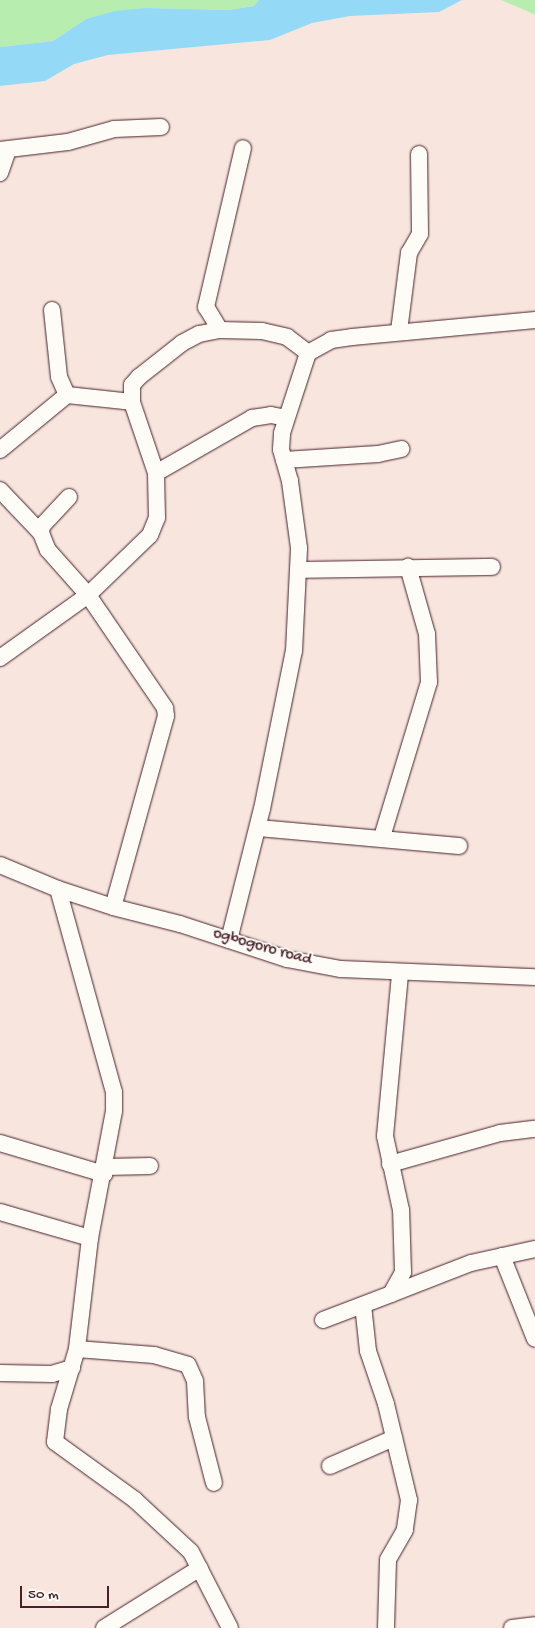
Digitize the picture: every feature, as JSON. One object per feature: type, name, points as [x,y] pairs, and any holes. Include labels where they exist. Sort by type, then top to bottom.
[{"type":"street","points":[[0,173],[4,150],[68,142],[114,129],[161,127]]},
{"type":"street","points":[[220,330],[206,307],[243,148]]},
{"type":"street","points":[[399,331],[409,254],[420,234],[419,154]]},
{"type":"street","points":[[52,310],[59,378],[67,395]]},
{"type":"street","points":[[229,940],[258,828],[288,689],[294,651],[299,548],[284,460],[282,433],[308,352],[331,340],[399,331],[535,320]]},
{"type":"street","points":[[0,658],[88,595],[150,535],[157,518],[156,474],[132,402],[132,385],[139,377],[182,343],[220,330],[237,328],[287,337],[308,352]]},
{"type":"street","points":[[0,450],[67,395],[132,402]]},
{"type":"street","points":[[156,474],[252,418],[271,415],[286,418]]},
{"type":"street","points":[[284,460],[378,454],[401,449]]},
{"type":"street","points":[[0,490],[41,533],[48,550],[88,595],[165,708],[166,716],[113,907]]},
{"type":"street","points":[[41,533],[42,526],[69,498]]},
{"type":"street","points":[[382,837],[429,682],[427,634],[408,567]]},
{"type":"street","points":[[298,570],[492,567]]},
{"type":"street","points":[[258,828],[382,837],[459,846]]},
{"type":"street","name":"ogbogoro road","points":[[0,865],[58,890],[113,907],[180,924],[296,960],[340,968],[400,973],[535,977]]},
{"type":"street","points":[[58,890],[114,1092],[105,1170],[90,1238],[77,1349],[59,1408],[54,1434],[55,1442],[172,1532],[191,1552],[230,1628]]},
{"type":"street","points":[[391,1294],[403,1272],[404,1242],[385,1136],[400,973]]},
{"type":"street","points":[[390,1164],[500,1133],[535,1129]]},
{"type":"street","points":[[0,1143],[105,1170],[150,1166]]},
{"type":"street","points":[[0,1212],[90,1238]]},
{"type":"street","points":[[323,1320],[471,1263],[535,1249]]},
{"type":"street","points":[[502,1256],[535,1339]]},
{"type":"street","points":[[363,1304],[368,1352],[394,1438],[408,1500],[409,1517],[388,1560],[386,1628]]},
{"type":"street","points":[[77,1349],[154,1355],[188,1365],[195,1380],[198,1416],[214,1483]]},
{"type":"street","points":[[0,1373],[52,1374],[72,1368]]},
{"type":"street","points":[[330,1466],[394,1438]]},
{"type":"street","points":[[104,1628],[200,1568]]},
{"type":"street","points":[[512,1628],[535,1625]]},
{"type":"green space","points":[[0,0],[259,0],[254,6],[229,10],[146,8],[86,19],[53,41],[0,47]]},
{"type":"green space","points":[[501,0],[535,0],[535,15],[527,11]]},
{"type":"water","points":[[259,0],[462,0],[439,12],[350,16],[312,23],[270,40],[108,55],[74,64],[45,81],[0,86],[0,47],[53,41],[86,19],[115,11],[146,8],[229,10],[254,6]]}]
